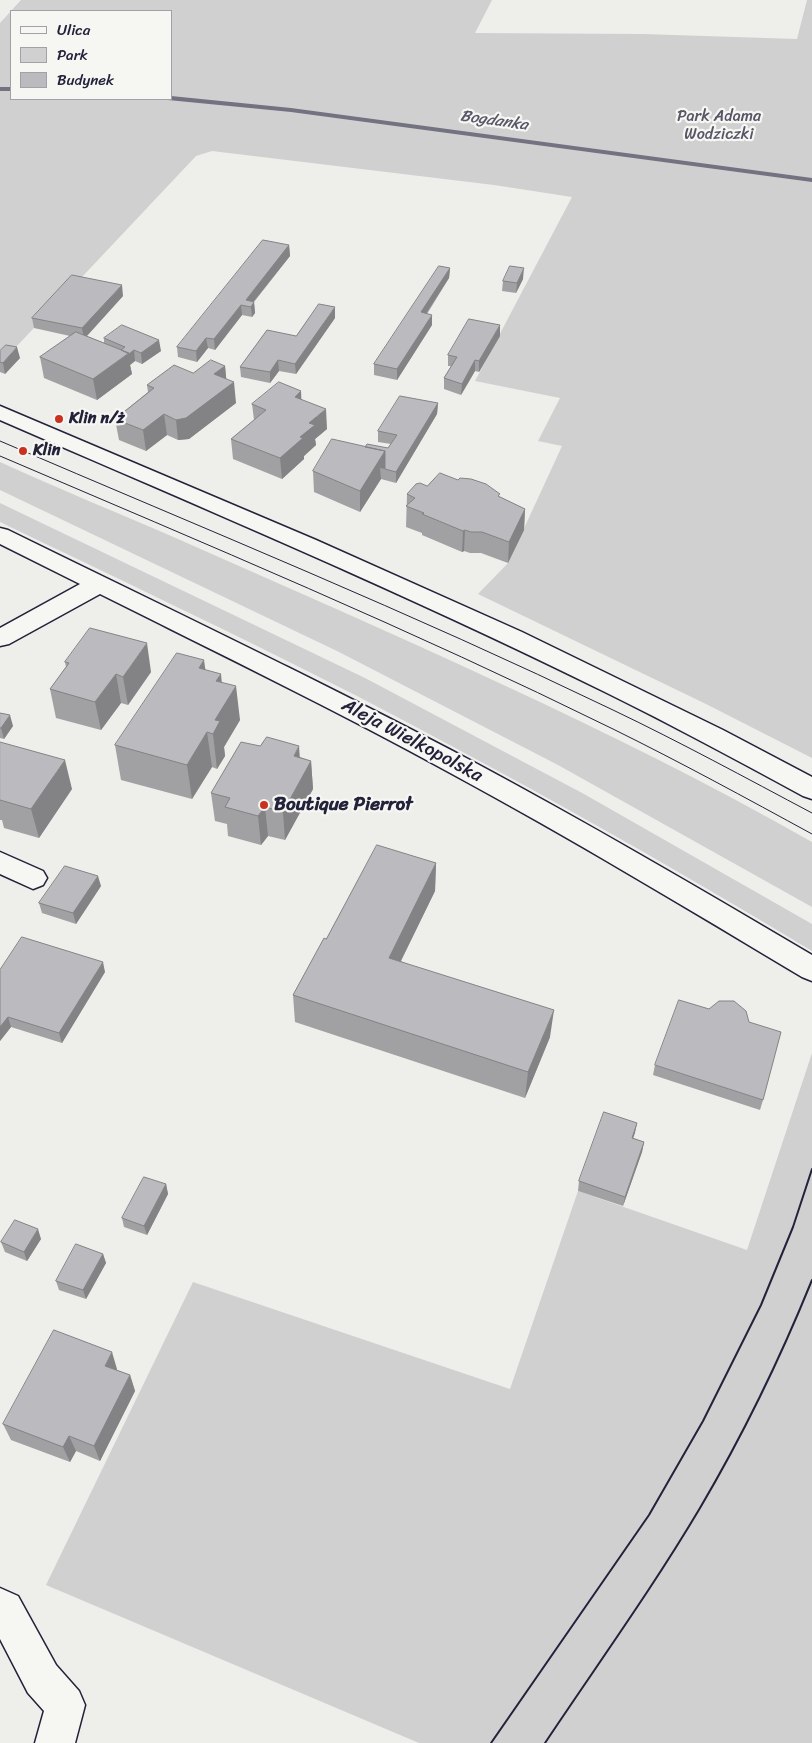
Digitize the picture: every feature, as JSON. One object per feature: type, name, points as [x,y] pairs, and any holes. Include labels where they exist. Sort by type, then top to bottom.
[{"type":"street","points":[[0,412],[499,632],[734,747],[812,789]]},
{"type":"street","name":"Aleja Wielkopolska","points":[[0,535],[322,694],[472,773],[661,879],[812,969]]},
{"type":"street","points":[[0,638],[100,584]]},
{"type":"street","points":[[0,862],[33,878]]},
{"type":"street","points":[[0,1607],[5,1609],[42,1679],[65,1705],[55,1743]]},
{"type":"green space","name":"Park Adama Wodziczki","points":[[21,0],[492,0],[475,33],[643,34],[797,39],[807,0],[812,0],[812,758],[706,704],[478,594],[508,563],[562,446],[538,441],[560,398],[475,381],[572,197],[494,185],[212,151],[196,156],[0,364],[0,23],[10,12],[10,100],[172,100],[172,10],[12,10]]},
{"type":"green space","points":[[0,462],[339,610],[499,683],[657,759],[812,842],[812,907],[558,765],[339,652],[0,490]]},
{"type":"green space","points":[[0,503],[365,678],[584,794],[812,924],[812,951],[643,852],[415,726],[179,608],[0,522]]},
{"type":"green space","points":[[812,1053],[812,1743],[419,1743],[46,1585],[193,1282],[510,1389],[578,1191],[747,1250]]},
{"type":"building","points":[[263,240],[289,245],[246,300],[254,302],[251,307],[241,305],[214,339],[206,338],[196,351],[177,347]]},
{"type":"building","points":[[439,266],[450,268],[421,312],[432,315],[397,369],[374,364]]},
{"type":"building","points":[[510,266],[524,268],[517,283],[503,281]]},
{"type":"building","points":[[72,275],[122,285],[82,328],[32,318]]},
{"type":"building","points":[[319,304],[335,307],[295,364],[278,360],[270,372],[240,367],[267,330],[296,336]]},
{"type":"building","points":[[469,319],[500,325],[479,361],[475,360],[462,384],[444,378],[457,357],[448,355]]},
{"type":"building","points":[[122,325],[159,340],[141,353],[134,350],[129,354],[121,350],[125,347],[104,338]]},
{"type":"building","points":[[76,332],[129,353],[93,379],[40,357]]},
{"type":"building","points":[[6,345],[17,347],[3,363],[0,362],[0,351]]},
{"type":"building","points":[[211,360],[225,366],[214,374],[234,382],[186,418],[176,420],[164,414],[143,430],[115,419],[154,388],[147,385],[174,365],[193,373]]},
{"type":"building","points":[[279,382],[301,391],[295,397],[326,409],[309,423],[315,425],[300,437],[303,438],[280,458],[231,439],[266,410],[252,404]]},
{"type":"building","points":[[400,396],[438,403],[396,472],[385,469],[385,451],[365,447],[367,444],[388,448],[397,435],[378,431]]},
{"type":"building","points":[[332,439],[385,451],[360,491],[313,471]]},
{"type":"building","points":[[440,473],[458,480],[460,478],[471,479],[486,484],[500,494],[498,496],[525,509],[509,542],[482,532],[463,531],[406,506],[415,498],[407,494],[416,484],[420,483],[427,486]]},
{"type":"building","points":[[90,628],[147,643],[123,677],[116,674],[95,702],[50,689],[69,663],[65,662]]},
{"type":"building","points":[[177,653],[204,660],[199,668],[221,674],[216,681],[236,686],[215,720],[220,721],[213,734],[207,732],[187,765],[115,745]]},
{"type":"building","points":[[0,713],[10,715],[1,728],[0,728]]},
{"type":"building","points":[[267,737],[299,746],[294,756],[311,761],[283,812],[265,807],[258,816],[225,807],[230,798],[211,793],[241,742],[260,746]]},
{"type":"building","points":[[0,742],[65,760],[31,809],[0,800]]},
{"type":"building","points":[[377,845],[436,863],[389,958],[554,1010],[528,1072],[293,995]]},
{"type":"building","points":[[65,866],[98,876],[73,913],[39,903]]},
{"type":"building","points":[[22,937],[103,962],[59,1033],[8,1017],[0,1027],[0,970]]},
{"type":"building","points":[[679,1000],[709,1009],[719,1001],[734,1001],[746,1011],[749,1022],[781,1032],[763,1100],[655,1065]]},
{"type":"building","points":[[604,1112],[637,1123],[632,1138],[644,1142],[625,1197],[579,1181]]},
{"type":"building","points":[[144,1177],[166,1184],[144,1226],[122,1218]]},
{"type":"building","points":[[15,1220],[38,1229],[24,1252],[1,1242]]},
{"type":"building","points":[[76,1244],[103,1254],[83,1290],[56,1281]]},
{"type":"building","points":[[54,1330],[112,1352],[105,1366],[130,1375],[94,1446],[69,1436],[63,1447],[3,1424]]},
{"type":"waterway","name":"Bogdanka","points":[[0,89],[10,89]]},
{"type":"waterway","name":"Bogdanka","points":[[172,98],[291,110],[812,180]]},
{"type":"tram line","points":[[0,441],[461,639],[613,710],[713,760],[812,813]]},
{"type":"tram line","points":[[0,456],[308,588],[537,692],[713,780],[812,834]]},
{"type":"tram line","points":[[491,1743],[649,1515],[703,1421],[761,1305],[793,1227],[812,1169]]},
{"type":"tram line","points":[[545,1743],[644,1597],[700,1508],[760,1396],[812,1280]]},
{"type":"place","name":"Klin n/ż","points":[[59,419]]},
{"type":"place","name":"Klin","points":[[23,451]]},
{"type":"place","name":"Boutique Pierrot","points":[[264,805]]}]
